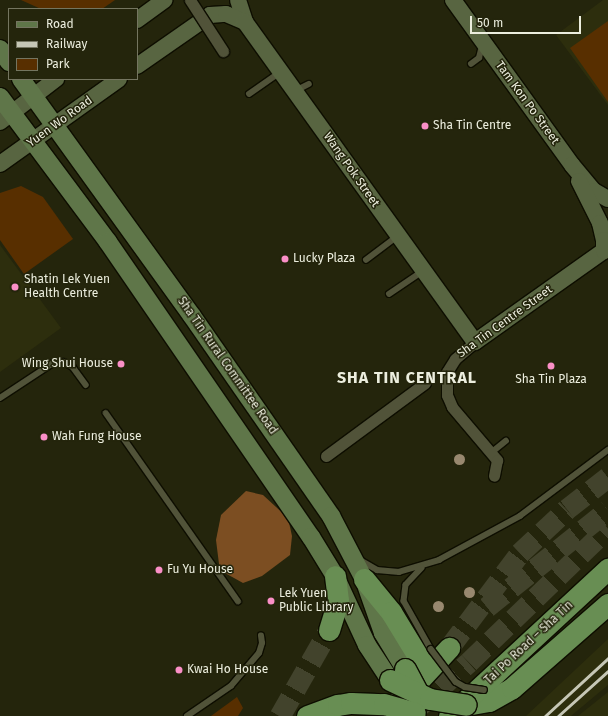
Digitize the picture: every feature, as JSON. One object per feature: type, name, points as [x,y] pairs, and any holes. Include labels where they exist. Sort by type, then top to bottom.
[{"type":"highway","name":"Tai Po Road – Sha Tin","points":[[449,716],[608,569]]},
{"type":"highway","points":[[329,630],[338,600],[335,576]]},
{"type":"highway","points":[[364,578],[391,612],[419,661],[421,711]]},
{"type":"highway","points":[[307,716],[338,705],[351,703],[384,704],[421,711],[442,703],[478,704],[502,695],[522,681],[608,604]]},
{"type":"highway","points":[[382,716],[407,693],[419,661]]},
{"type":"highway","points":[[495,716],[522,681]]},
{"type":"main road","points":[[138,19],[165,0]]},
{"type":"main road","points":[[238,0],[244,22]]},
{"type":"main road","name":"Tam Kon Po Street","points":[[453,0],[572,165],[594,191],[608,199]]},
{"type":"main road","points":[[138,65],[205,18],[217,14],[235,17],[244,22]]},
{"type":"main road","name":"Wang Pok Street","points":[[244,22],[475,342]]},
{"type":"main road","points":[[0,49],[8,61]]},
{"type":"main road","name":"Sha Tin Rural Committee Road","points":[[22,80],[284,446],[342,534],[364,578]]},
{"type":"main road","points":[[6,118],[55,80]]},
{"type":"main road","name":"Yuen Wo Road","points":[[0,164],[118,80]]},
{"type":"main road","points":[[0,97],[6,118],[34,141],[108,242],[260,464],[335,576],[367,645],[419,661]]},
{"type":"main road","points":[[572,165],[600,223],[606,249]]},
{"type":"main road","name":"Sha Tin Centre Street","points":[[475,342],[606,249]]},
{"type":"street","points":[[190,0],[223,51]]},
{"type":"street","name":"Sha Tin Centre Street","points":[[475,342],[455,359],[447,372],[447,395],[452,406],[497,460],[494,476]]},
{"type":"street","points":[[326,456],[425,383]]},
{"type":"lane","points":[[471,64],[479,58],[481,53],[478,35]]},
{"type":"lane","points":[[249,94],[284,77],[298,91],[309,84]]},
{"type":"lane","points":[[366,260],[398,237]]},
{"type":"lane","points":[[389,294],[423,270]]},
{"type":"lane","points":[[0,398],[45,367],[64,362],[73,366],[86,385]]},
{"type":"lane","points":[[106,413],[238,601]]},
{"type":"lane","points":[[491,453],[506,441]]},
{"type":"lane","points":[[353,555],[366,564],[389,572],[408,571],[424,566],[507,525],[608,450]]},
{"type":"lane","points":[[424,566],[406,585],[404,601],[419,661],[450,676],[465,687],[493,690],[522,681]]},
{"type":"lane","points":[[186,716],[231,686],[259,653],[262,643],[261,636]]},
{"type":"shaded area","points":[[603,0],[608,0],[608,105],[556,35]]},
{"type":"shaded area","name":"Shatin Lek Yuen Health Centre","points":[[0,245],[61,328],[0,372]]},
{"type":"shaded area","points":[[246,491],[263,495],[288,518],[292,536],[290,555],[262,576],[243,583],[225,573],[219,564],[216,540],[221,515]]},
{"type":"shaded area","points":[[608,639],[608,685],[571,716],[526,716]]},
{"type":"shaded area","points":[[608,692],[608,716],[578,716]]},
{"type":"green space","points":[[21,0],[115,0],[103,8],[39,8]]},
{"type":"green space","points":[[608,21],[608,102],[570,48]]},
{"type":"green space","points":[[21,186],[43,197],[73,239],[24,274],[0,240],[0,193]]},
{"type":"green space","points":[[237,697],[243,708],[238,716],[211,716]]},
{"type":"tunnel","points":[[449,648],[520,553],[567,509],[608,477]]},
{"type":"tunnel","points":[[487,607],[608,510]]},
{"type":"tunnel","points":[[417,708],[469,662],[608,528]]},
{"type":"tunnel","points":[[280,716],[329,630]]},
{"type":"railway","points":[[545,716],[608,658]]},
{"type":"railway","points":[[558,716],[608,671]]},
{"type":"place","name":"Sha Tin Centre","points":[[425,126]]},
{"type":"place","name":"Lucky Plaza","points":[[285,259]]},
{"type":"place","name":"Shatin Lek Yuen Health Centre","points":[[15,287]]},
{"type":"place","name":"Wing Shui House","points":[[121,364]]},
{"type":"place","name":"Sha Tin Plaza","points":[[551,366]]},
{"type":"place","name":"Wah Fung House","points":[[44,437]]},
{"type":"place","name":"Fu Yu House","points":[[159,570]]},
{"type":"place","name":"Lek Yuen Public Library","points":[[271,601]]},
{"type":"place","name":"Kwai Ho House","points":[[179,670]]},
{"type":"district","name":"SHA TIN CENTRAL","points":[[407,378]]}]
